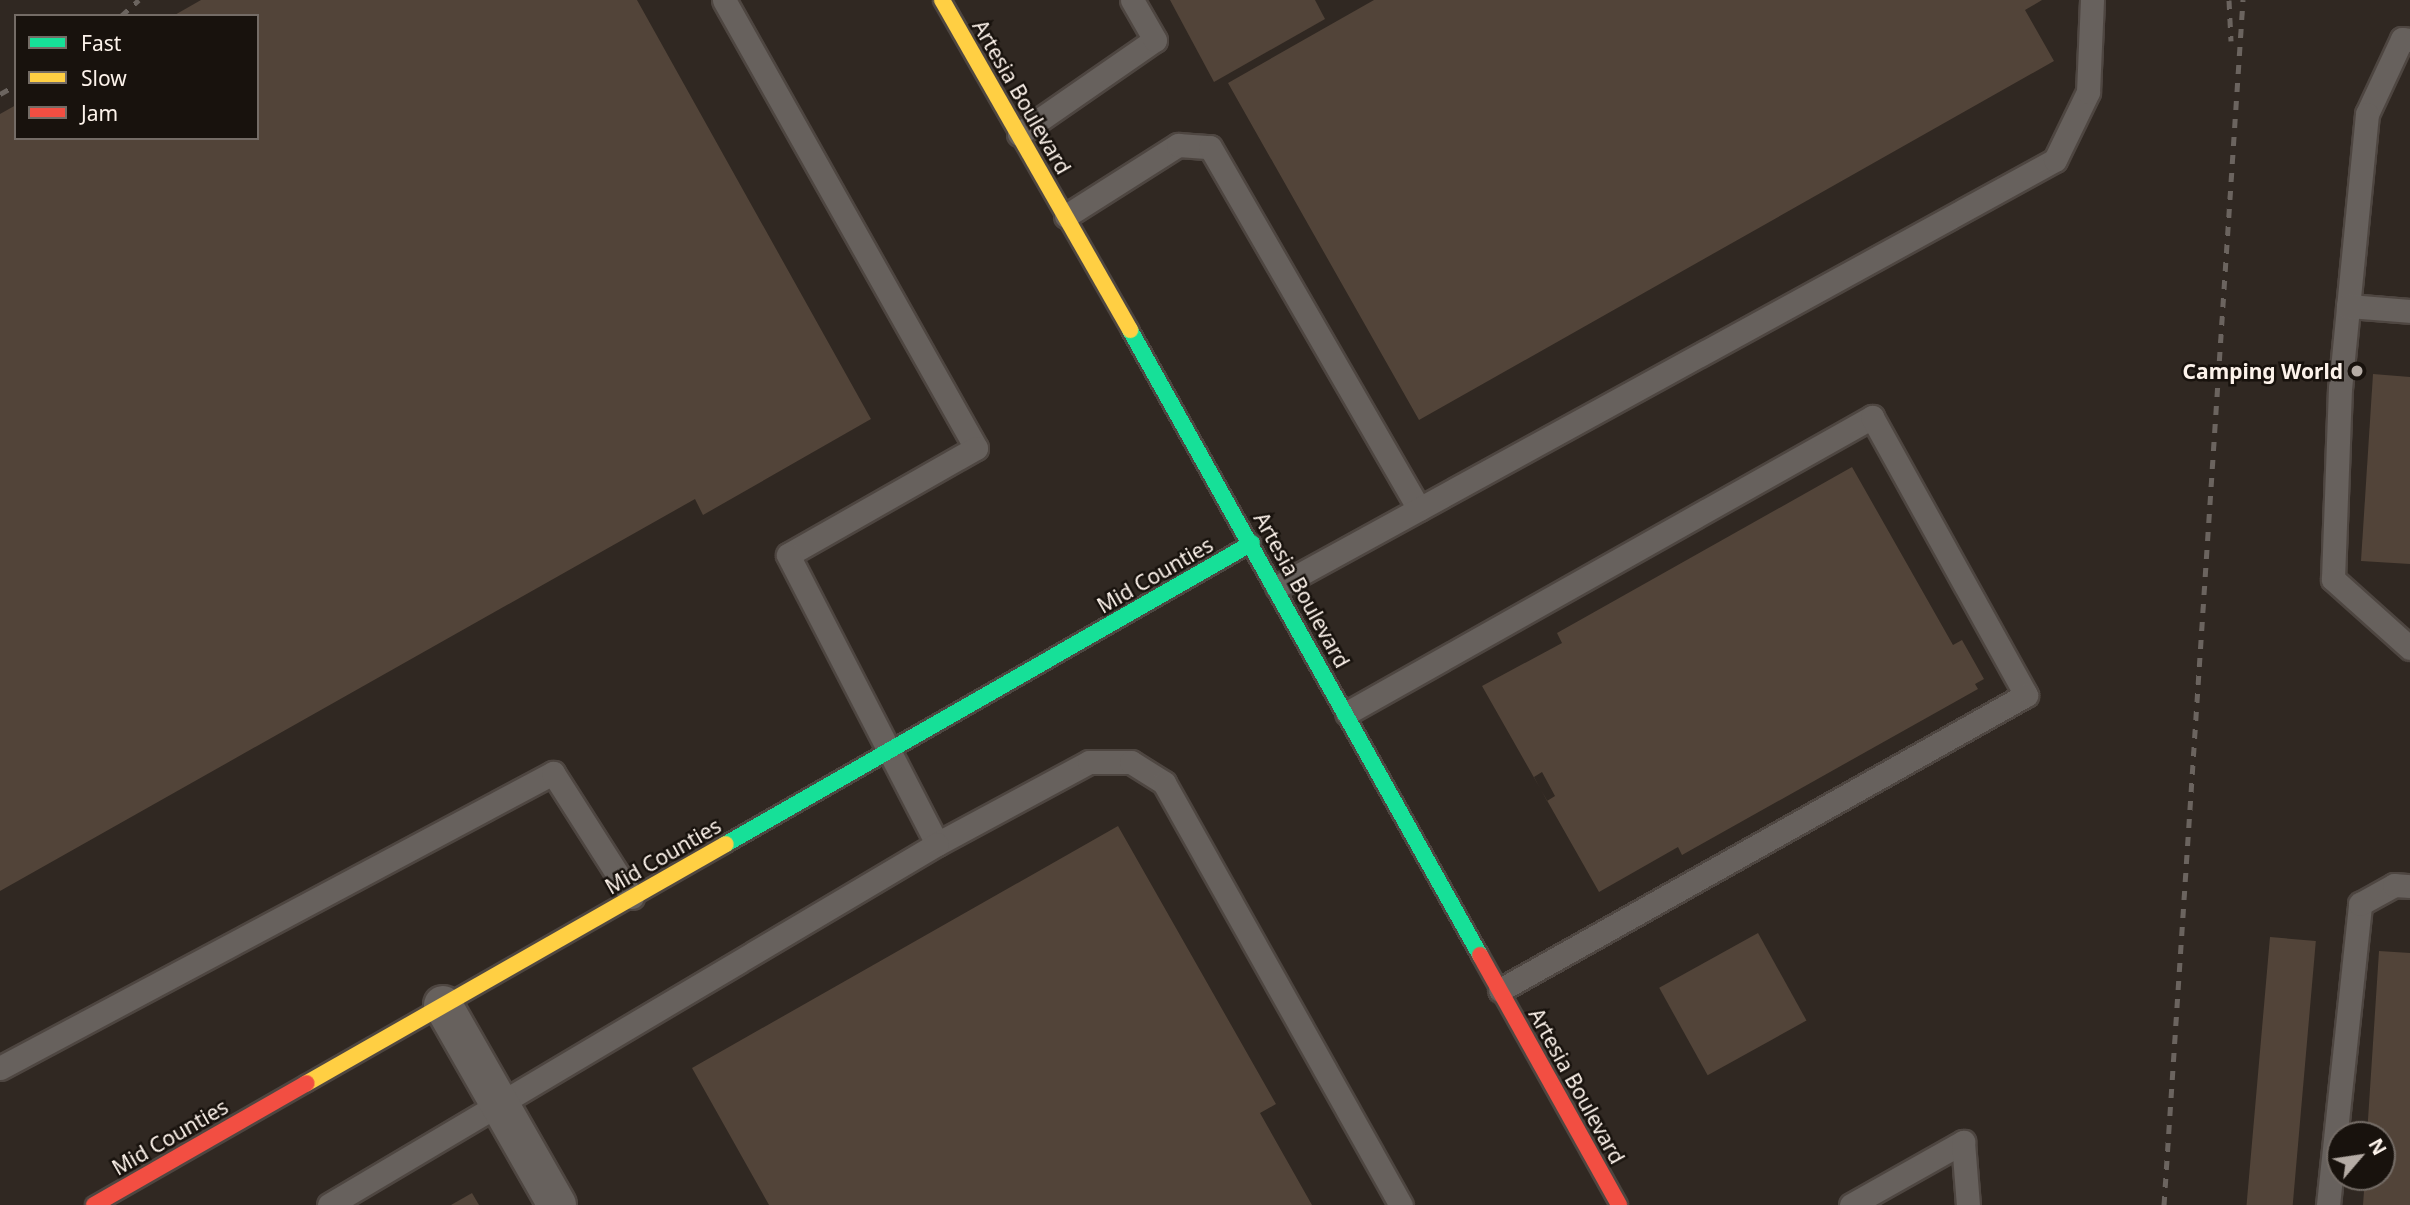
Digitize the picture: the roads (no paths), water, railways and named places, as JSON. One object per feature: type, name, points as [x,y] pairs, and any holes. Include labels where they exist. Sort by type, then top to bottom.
[{"type":"main road","name":"Artesia Boulevard","points":[[942,0],[1277,587],[1619,1205]]},
{"type":"main road","name":"Mid Counties","points":[[94,1205],[1252,543]]},
{"type":"street","points":[[443,1005],[557,1205]]},
{"type":"lane","points":[[724,0],[976,448],[788,555],[937,844]]},
{"type":"lane","points":[[1019,134],[1155,40],[1132,0]]},
{"type":"lane","points":[[1277,587],[2055,160],[2088,92],[2092,0]]},
{"type":"lane","points":[[2410,40],[2402,39],[2367,114],[2348,306],[2333,579],[2410,648]]},
{"type":"lane","points":[[1066,216],[1178,145],[1210,147],[1419,509]]},
{"type":"lane","points":[[2348,306],[2410,311]]},
{"type":"lane","points":[[1347,713],[1872,417],[2026,695],[1500,990]]},
{"type":"lane","points":[[330,1205],[501,1107],[937,844],[1089,762],[1131,762],[1164,783],[1401,1205]]},
{"type":"lane","points":[[0,1068],[553,774],[632,898]]},
{"type":"lane","points":[[2328,1205],[2360,904],[2394,885],[2410,886]]},
{"type":"lane","points":[[1851,1205],[1963,1142],[1968,1205]]},
{"type":"railway","points":[[123,14],[139,0]]},
{"type":"railway","points":[[2229,0],[2231,41]]},
{"type":"railway","points":[[2164,1205],[2243,0]]},
{"type":"railway","points":[[0,94],[14,86]]},
{"type":"place","name":"Camping World","points":[[2357,371]]}]
